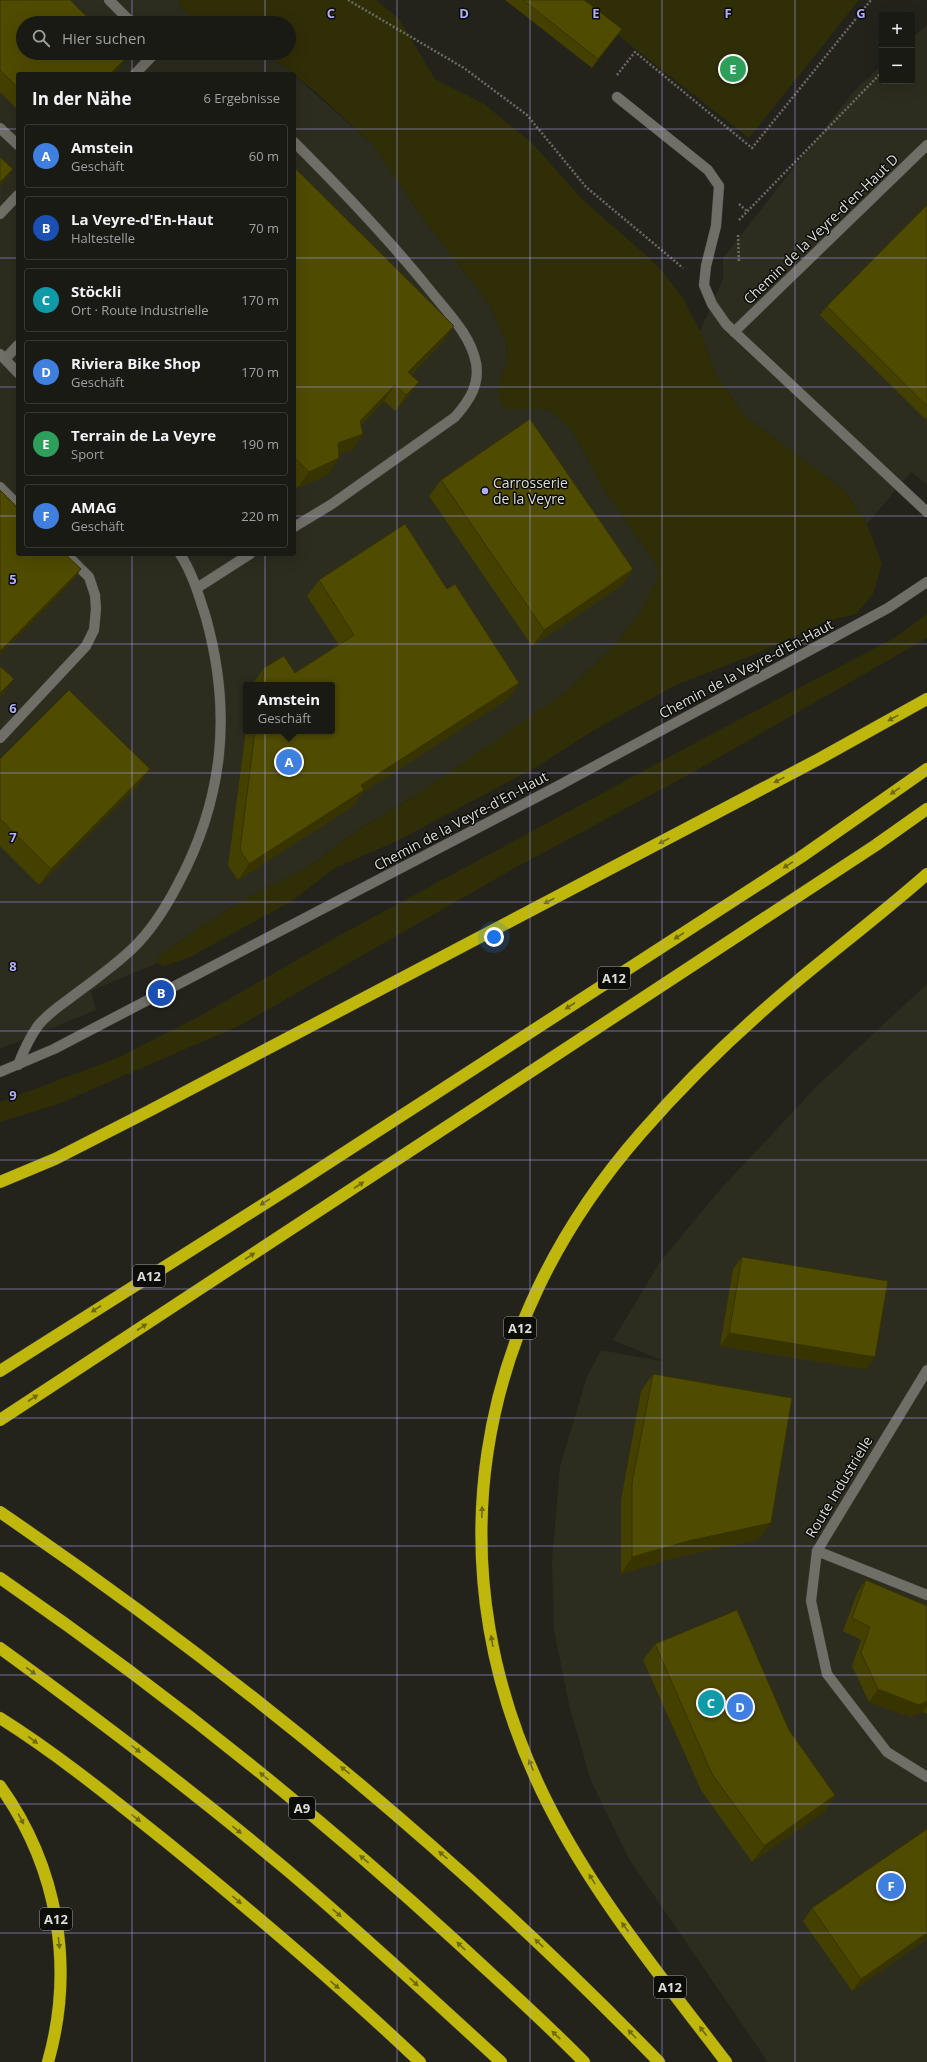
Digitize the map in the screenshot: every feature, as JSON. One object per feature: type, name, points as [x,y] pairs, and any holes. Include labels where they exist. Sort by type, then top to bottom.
[{"type":"highway","points":[[0,1182],[55,1159],[142,1115],[819,759],[927,699]]},
{"type":"highway","name":"A12","points":[[0,1371],[298,1182],[795,861],[927,769]]},
{"type":"highway","name":"A12","points":[[0,1420],[876,845],[927,809]]},
{"type":"highway","name":"A12","points":[[726,2062],[593,1882],[547,1802],[516,1728],[503,1688],[493,1647],[482,1560],[483,1478],[489,1434],[511,1352],[530,1305],[565,1238],[589,1200],[614,1167],[640,1134],[701,1068],[733,1038],[791,986],[927,874]]},
{"type":"highway","points":[[0,1512],[176,1638],[295,1730],[354,1778],[466,1875],[516,1921],[579,1981],[659,2062]]},
{"type":"highway","name":"A9","points":[[0,1578],[113,1659],[254,1767],[386,1877],[508,1989],[584,2062]]},
{"type":"highway","points":[[0,1648],[124,1739],[286,1870],[386,1956],[501,2062]]},
{"type":"highway","points":[[0,1718],[25,1734],[136,1818],[202,1871],[331,1981],[420,2062]]},
{"type":"highway","name":"A12","points":[[0,1786],[32,1842],[42,1865],[56,1917],[60,1943],[61,1992],[53,2044],[48,2062]]},
{"type":"street","points":[[109,0],[125,16]]},
{"type":"street","points":[[136,72],[148,60]]},
{"type":"street","points":[[617,97],[708,170],[720,186],[716,226],[706,266],[704,285],[712,304],[726,324],[927,512]]},
{"type":"street","points":[[0,128],[16,143]]},
{"type":"street","points":[[296,144],[363,211],[411,266],[458,324],[476,362],[476,381],[469,401],[455,417],[332,504],[296,526]]},
{"type":"street","name":"Chemin de la Veyre-d'en-Haut D","points":[[734,332],[927,145]]},
{"type":"street","points":[[0,214],[16,196]]},
{"type":"street","points":[[16,346],[3,356],[16,371]]},
{"type":"street","points":[[0,487],[16,503]]},
{"type":"street","points":[[0,738],[86,646],[94,630],[96,609],[95,595],[89,577],[68,556]]},
{"type":"street","points":[[18,1065],[26,1045],[38,1026],[56,1009],[133,948],[153,925],[190,861],[211,805],[217,772],[221,703],[216,662],[197,588],[181,556]]},
{"type":"street","points":[[197,588],[247,556]]},
{"type":"street","name":"Chemin de la Veyre-d'En-Haut","points":[[0,1072],[54,1049],[558,786],[888,608],[927,582]]},
{"type":"street","name":"Route Industrielle","points":[[927,1370],[817,1551],[811,1601],[827,1674],[887,1752],[927,1777]]},
{"type":"street","points":[[817,1551],[927,1595]]},
{"type":"path","points":[[348,0],[464,68],[526,115],[586,187],[704,285]]},
{"type":"path","points":[[617,97],[606,88],[635,52],[752,148],[871,0]]},
{"type":"path","points":[[737,222],[879,75]]},
{"type":"path","points":[[738,230],[739,262]]},
{"type":"shaded area","points":[[0,0],[178,0],[182,9],[192,16],[16,16],[16,60],[276,60],[291,72],[16,72],[16,556],[296,556],[296,77],[373,145],[427,224],[490,305],[506,342],[508,361],[499,380],[506,409],[546,409],[563,421],[574,434],[604,490],[657,566],[657,580],[642,609],[615,645],[562,695],[503,737],[410,799],[359,829],[308,867],[251,896],[202,926],[157,957],[157,963],[91,991],[96,1010],[0,1049]]},
{"type":"shaded area","points":[[178,0],[376,0],[399,19],[435,79],[484,104],[532,143],[583,200],[657,265],[683,298],[700,331],[716,375],[745,416],[844,490],[867,524],[882,563],[873,594],[856,614],[827,621],[751,656],[678,684],[596,729],[538,766],[399,840],[335,868],[292,901],[190,957],[165,966],[157,963],[157,957],[202,926],[251,896],[308,867],[359,829],[410,799],[562,695],[615,645],[642,609],[657,580],[657,566],[604,490],[574,434],[563,421],[546,409],[506,409],[499,399],[499,380],[508,361],[506,342],[490,305],[427,224],[373,145],[316,92],[296,76],[296,72],[291,72],[276,60],[296,60],[296,16],[192,16],[182,9]]},
{"type":"shaded area","points":[[573,0],[859,0],[749,138]]},
{"type":"shaded area","points":[[927,25],[927,484],[911,472],[867,524],[844,490],[745,416],[716,375],[700,331],[723,279],[723,258],[854,91],[879,68],[879,84],[915,84],[915,35]]},
{"type":"shaded area","points":[[927,614],[927,638],[690,774],[513,869],[239,1026],[58,1104],[0,1122],[0,1102],[117,1058],[198,1017],[333,939],[708,736],[894,638]]},
{"type":"shaded area","points":[[927,984],[927,2062],[768,2062],[629,1859],[591,1781],[570,1709],[554,1630],[552,1562],[560,1467],[586,1379],[601,1350],[666,1362],[613,1340],[660,1262],[718,1192],[817,1086]]},
{"type":"building","points":[[0,0],[70,0],[86,16],[16,16],[16,60],[124,60],[112,72],[16,72],[16,86],[0,70]]},
{"type":"building","points":[[523,0],[584,0],[622,29],[598,59]]},
{"type":"building","points":[[0,157],[13,169],[0,182]]},
{"type":"building","points":[[296,169],[454,326],[408,372],[419,382],[406,395],[395,385],[360,421],[363,434],[338,443],[339,458],[309,472],[296,459]]},
{"type":"building","points":[[927,205],[927,406],[827,306]]},
{"type":"building","points":[[530,419],[633,569],[544,630],[441,480]]},
{"type":"building","points":[[0,490],[16,506],[16,556],[67,556],[81,569],[0,651]]},
{"type":"building","points":[[405,524],[447,589],[455,584],[519,683],[361,785],[364,790],[249,864],[240,850],[255,734],[335,734],[335,682],[262,682],[264,668],[284,656],[295,673],[354,635],[319,580]]},
{"type":"building","points":[[0,666],[14,679],[0,693]]},
{"type":"building","points":[[69,690],[150,769],[51,869],[0,819],[0,759]]},
{"type":"building","points":[[742,1257],[888,1281],[875,1357],[729,1333]]},
{"type":"building","points":[[653,1374],[792,1398],[771,1523],[688,1541],[632,1557],[632,1483]]},
{"type":"building","points":[[866,1580],[927,1606],[927,1701],[919,1705],[878,1689],[861,1653],[870,1627],[852,1618]]},
{"type":"building","points":[[737,1610],[789,1730],[835,1795],[764,1846],[712,1774],[655,1644]]},
{"type":"building","points":[[927,1829],[927,1933],[861,1979],[812,1908]]},
{"type":"place","name":"Terrain de La Veyre","points":[[733,69]]},
{"type":"place","name":"Carrosserie de la Veyre","points":[[485,491]]},
{"type":"place","name":"Amstein","points":[[289,762]]},
{"type":"place","name":"La Veyre-d'En-Haut","points":[[161,993]]},
{"type":"place","name":"Stöckli","points":[[711,1703]]},
{"type":"place","name":"Riviera Bike Shop","points":[[740,1707]]},
{"type":"place","name":"AMAG","points":[[891,1886]]}]
